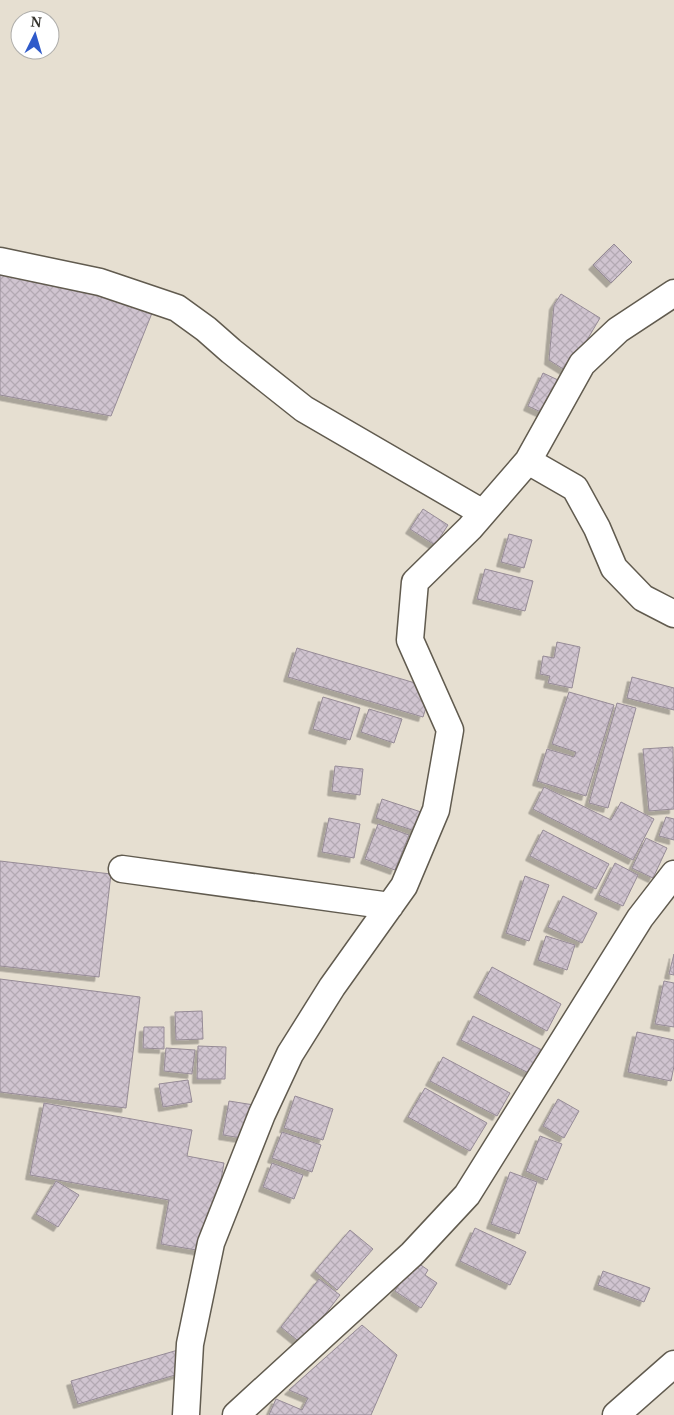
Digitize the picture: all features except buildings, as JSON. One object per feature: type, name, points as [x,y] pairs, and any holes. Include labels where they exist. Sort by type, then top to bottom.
[{"type":"street","points":[[0,261],[100,282],[177,308],[206,329],[304,409],[483,514]]},
{"type":"street","points":[[186,1415],[190,1344],[212,1243],[262,1114],[290,1054],[332,988],[404,886],[436,810],[450,730],[410,640],[415,582],[483,514],[528,461],[582,364],[618,330],[674,293]]},
{"type":"street","points":[[528,461],[576,488],[597,528],[614,568],[643,598],[674,614]]},
{"type":"street","points":[[122,869],[390,906]]},
{"type":"street","points":[[236,1415],[412,1254],[467,1195],[640,918],[674,874]]},
{"type":"street","points":[[616,1415],[674,1364]]}]
